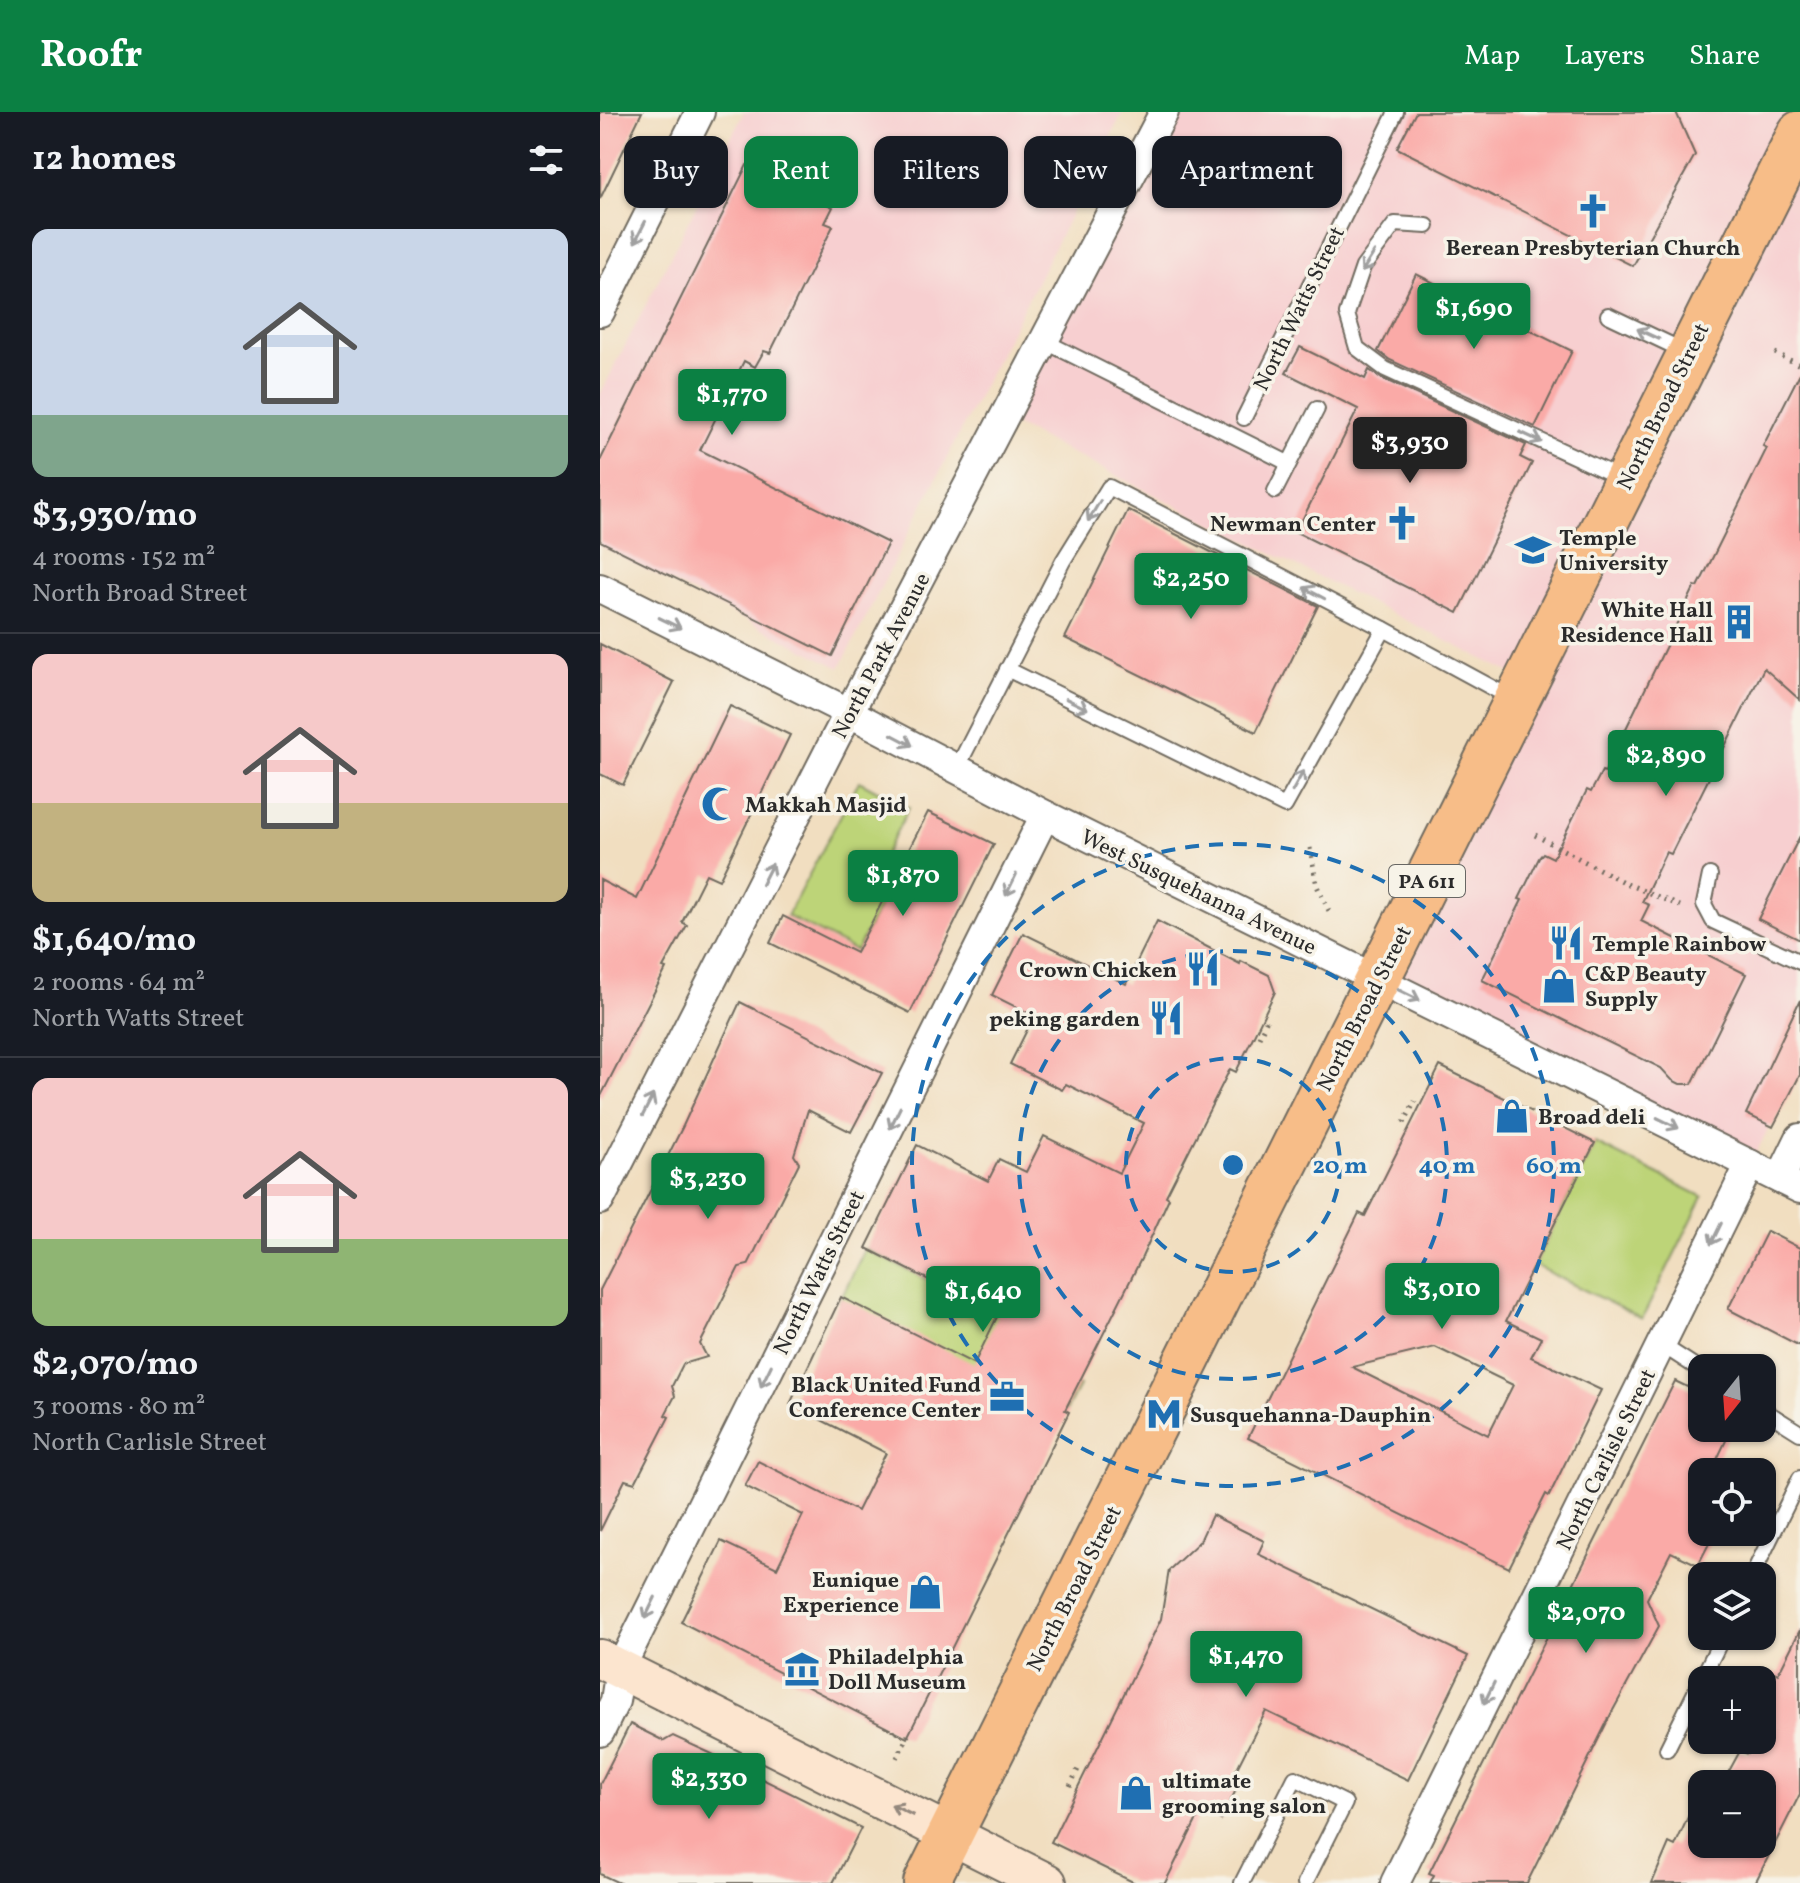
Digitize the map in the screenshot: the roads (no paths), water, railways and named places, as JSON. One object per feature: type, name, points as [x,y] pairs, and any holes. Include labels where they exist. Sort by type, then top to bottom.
[{"type":"main road","name":"North Broad Street","points":[[926,1883],[1800,133]]},
{"type":"street","points":[[600,312],[700,112]]},
{"type":"street","name":"North Park Avenue","points":[[600,1200],[1164,112]]},
{"type":"street","points":[[1783,112],[1800,127]]},
{"type":"street","name":"West Susquehanna Avenue","points":[[600,588],[1045,815],[1790,1184]]},
{"type":"street","name":"North Watts Street","points":[[600,1732],[615,1701],[610,1664],[1045,815]]},
{"type":"street","points":[[1790,1184],[1800,1138]]},
{"type":"street","name":"North Carlisle Street","points":[[1395,1883],[1750,1164]]},
{"type":"street","points":[[610,1664],[1047,1883]]},
{"type":"lane","name":"North Watts Street","points":[[1244,418],[1396,112]]},
{"type":"lane","points":[[1427,226],[1395,224],[1363,267],[1347,314],[1357,348],[1385,369],[1625,480]]},
{"type":"lane","points":[[1608,315],[1688,353]]},
{"type":"lane","points":[[1044,341],[1288,463]]},
{"type":"lane","points":[[1275,491],[1317,409]]},
{"type":"lane","points":[[957,768],[1063,561],[1109,487],[1517,701]]},
{"type":"lane","points":[[1007,669],[1285,806],[1384,629]]},
{"type":"lane","points":[[1710,875],[1704,904],[1713,921],[1800,962]]},
{"type":"lane","points":[[1662,1345],[1688,1362]]},
{"type":"lane","points":[[1776,1418],[1800,1433]]},
{"type":"lane","points":[[1759,1562],[1800,1478]]},
{"type":"lane","points":[[1667,1749],[1716,1650]]},
{"type":"lane","points":[[1242,1883],[1295,1778],[1345,1803],[1305,1883]]},
{"type":"place","name":"Berean Presbyterian Church","points":[[1593,211]]},
{"type":"place","name":"Newman Center","points":[[1402,523]]},
{"type":"place","name":"Temple University","points":[[1533,550]]},
{"type":"place","name":"White Hall Residence Hall","points":[[1739,622]]},
{"type":"place","name":"Makkah Masjid","points":[[719,804]]},
{"type":"place","name":"Temple Rainbow","points":[[1566,943]]},
{"type":"place","name":"Crown Chicken","points":[[1203,969]]},
{"type":"place","name":"C&P Beauty Supply","points":[[1559,986]]},
{"type":"place","name":"peking garden","points":[[1166,1018]]},
{"type":"place","name":"Broad deli","points":[[1512,1116]]},
{"type":"place","name":"Black United Fund Conference Center","points":[[1007,1397]]},
{"type":"place","name":"Susquehanna-Dauphin","points":[[1164,1414]]},
{"type":"place","name":"Eunique Experience","points":[[925,1592]]},
{"type":"place","name":"Philadelphia Doll Museum","points":[[802,1669]]},
{"type":"place","name":"ultimate grooming salon","points":[[1136,1793]]}]
